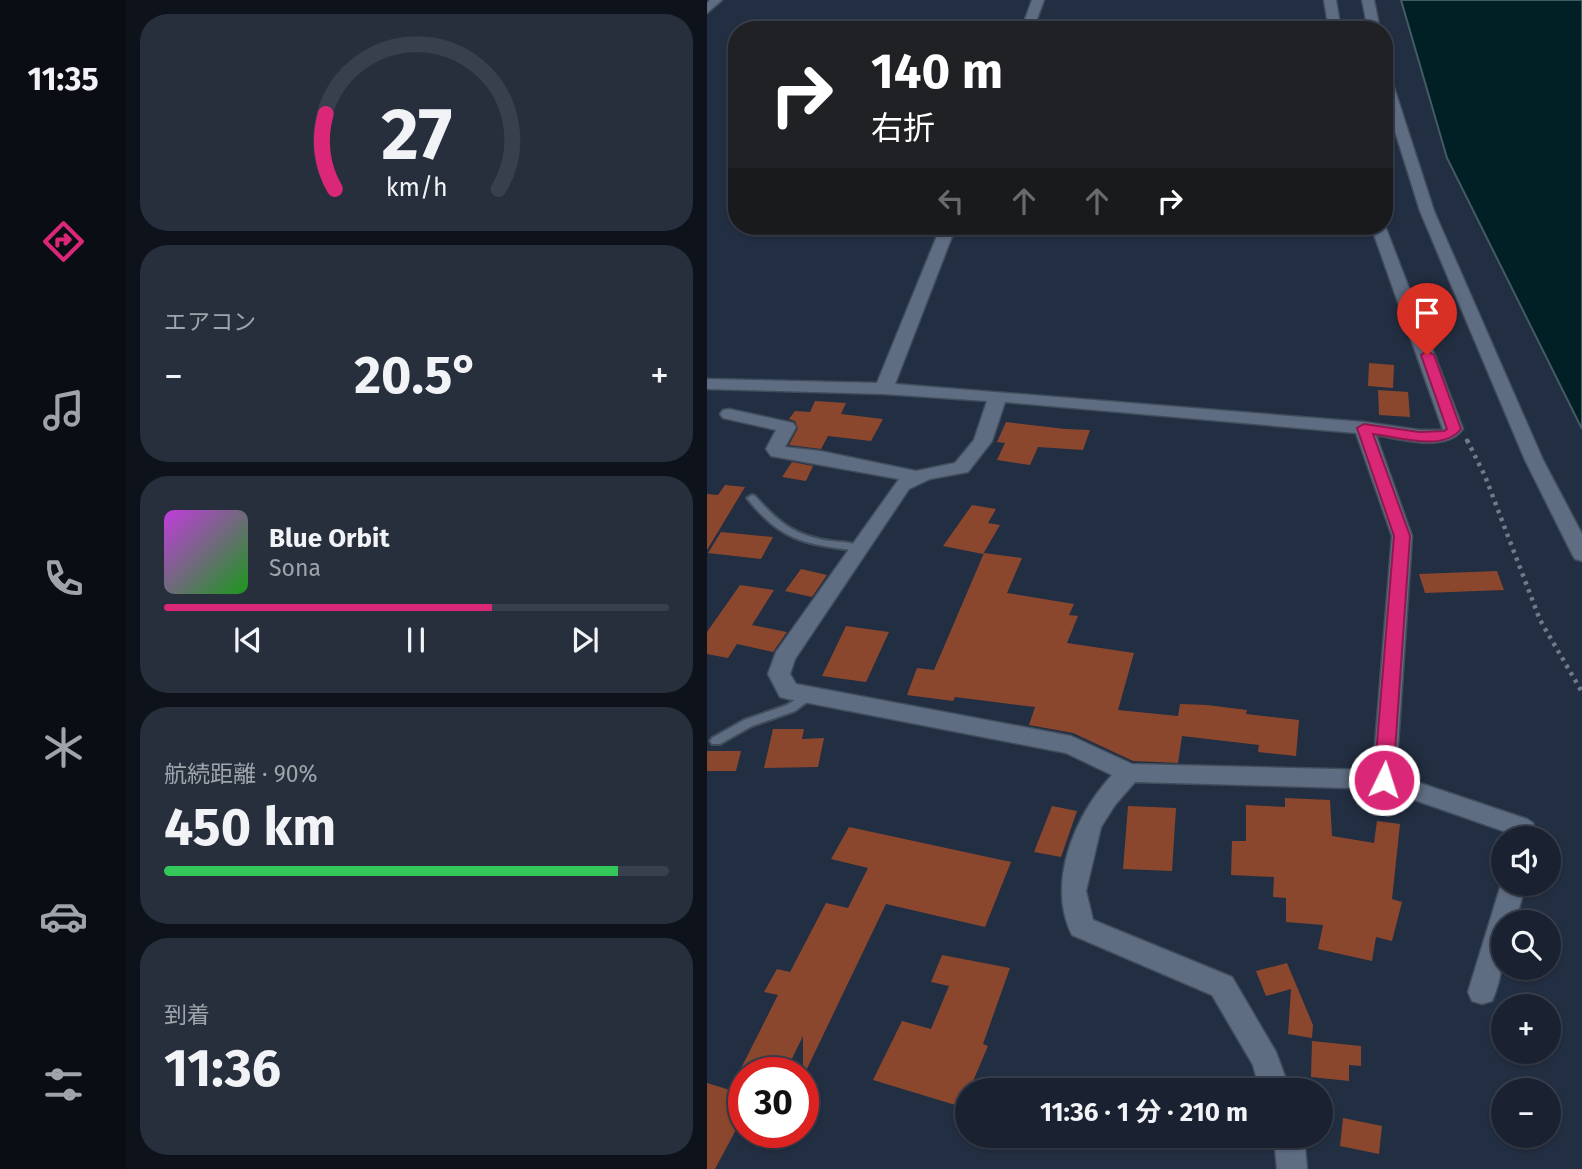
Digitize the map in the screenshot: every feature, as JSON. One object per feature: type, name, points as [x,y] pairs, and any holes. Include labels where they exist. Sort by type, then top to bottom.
[{"type":"street","points":[[707,10],[716,0]]},
{"type":"street","points":[[1030,21],[1038,0]]},
{"type":"street","points":[[1331,0],[1334,21]]},
{"type":"street","points":[[1368,0],[1372,21]]},
{"type":"street","points":[[1393,104],[1426,211],[1534,460],[1582,554]]},
{"type":"street","points":[[884,389],[945,235]]},
{"type":"street","points":[[707,384],[884,389],[997,396],[1364,428],[1419,436],[1448,435],[1454,429],[1382,235]]},
{"type":"street","points":[[997,396],[983,441],[961,468],[918,477],[902,485],[784,658],[779,674],[788,691],[1071,744],[1129,773],[1384,780],[1518,826]]},
{"type":"street","points":[[729,414],[787,427],[775,449],[778,452],[820,457],[918,477]]},
{"type":"street","points":[[1364,428],[1402,536],[1384,780]]},
{"type":"street","points":[[1129,773],[1106,798],[1089,826],[1073,891],[1081,927],[1222,986],[1266,1061],[1271,1078]]},
{"type":"street","points":[[1482,992],[1510,896]]},
{"type":"street","points":[[1290,1148],[1292,1169]]},
{"type":"lane","points":[[752,498],[771,522],[787,533],[812,541],[858,548]]},
{"type":"lane","points":[[716,741],[748,723],[790,708],[808,695]]},
{"type":"path","points":[[1454,429],[1464,435],[1485,477],[1540,621],[1582,692]]},
{"type":"shaded area","points":[[1401,0],[1582,0],[1582,429],[1447,158]]},
{"type":"building","points":[[1369,363],[1394,365],[1393,388],[1368,386]]},
{"type":"building","points":[[1378,390],[1408,392],[1410,417],[1379,415]]},
{"type":"building","points":[[815,401],[846,403],[841,414],[883,419],[871,441],[828,436],[821,449],[789,445],[798,428],[795,421],[789,419],[795,411],[810,412]]},
{"type":"building","points":[[1006,422],[1090,430],[1083,450],[1038,447],[1030,465],[997,460],[1005,443],[997,442]]},
{"type":"building","points":[[792,462],[813,466],[806,481],[782,477]]},
{"type":"building","points":[[725,485],[745,487],[707,550],[707,494],[718,495]]},
{"type":"building","points":[[972,505],[996,509],[988,523],[1000,525],[983,554],[943,546]]},
{"type":"building","points":[[721,532],[773,537],[761,559],[708,553]]},
{"type":"building","points":[[984,553],[1022,558],[1007,593],[1074,604],[1069,615],[1078,616],[1067,643],[1134,653],[1118,710],[1178,716],[1180,704],[1207,705],[1247,710],[1246,714],[1299,720],[1296,756],[1258,752],[1259,745],[1182,736],[1178,763],[1133,761],[1073,733],[1029,725],[1035,707],[955,697],[953,701],[907,695],[917,668],[934,670]]},
{"type":"building","points":[[801,569],[827,575],[812,597],[785,591]]},
{"type":"building","points":[[1497,571],[1504,590],[1425,593],[1419,574]]},
{"type":"building","points":[[740,585],[774,590],[752,625],[787,632],[773,652],[737,644],[728,658],[707,654],[707,632]]},
{"type":"building","points":[[846,626],[889,632],[866,682],[822,676]]},
{"type":"building","points":[[773,729],[804,729],[802,739],[824,738],[818,767],[764,768]]},
{"type":"building","points":[[707,751],[741,751],[736,771],[707,771]]},
{"type":"building","points":[[1285,798],[1330,800],[1332,836],[1374,843],[1377,821],[1400,824],[1392,899],[1402,902],[1392,941],[1376,937],[1372,961],[1318,949],[1323,925],[1286,922],[1286,898],[1273,897],[1274,877],[1231,875],[1232,841],[1246,841],[1246,805],[1285,807]]},
{"type":"building","points":[[1052,806],[1077,811],[1061,857],[1034,852]]},
{"type":"building","points":[[1128,806],[1176,808],[1172,871],[1123,869]]},
{"type":"building","points":[[849,827],[1011,862],[985,927],[886,904],[813,1057],[803,1057],[803,1036],[793,1057],[747,1057],[778,995],[764,992],[777,969],[790,972],[826,903],[848,908],[868,868],[831,859]]},
{"type":"building","points":[[942,955],[1010,968],[983,1044],[988,1046],[974,1078],[955,1078],[955,1105],[873,1080],[902,1021],[931,1029],[949,986],[931,982]]},
{"type":"building","points":[[1287,963],[1313,1025],[1312,1038],[1288,1034],[1291,989],[1266,996],[1256,971]]},
{"type":"building","points":[[1312,1041],[1361,1046],[1361,1066],[1349,1065],[1349,1081],[1311,1077]]},
{"type":"building","points":[[707,1083],[728,1089],[728,1145],[715,1169],[707,1169]]},
{"type":"building","points":[[1343,1118],[1382,1126],[1379,1154],[1340,1146]]},
{"type":"route","points":[[1384,780],[1402,536],[1364,428],[1419,436],[1448,435],[1454,429],[1427,355]]}]
